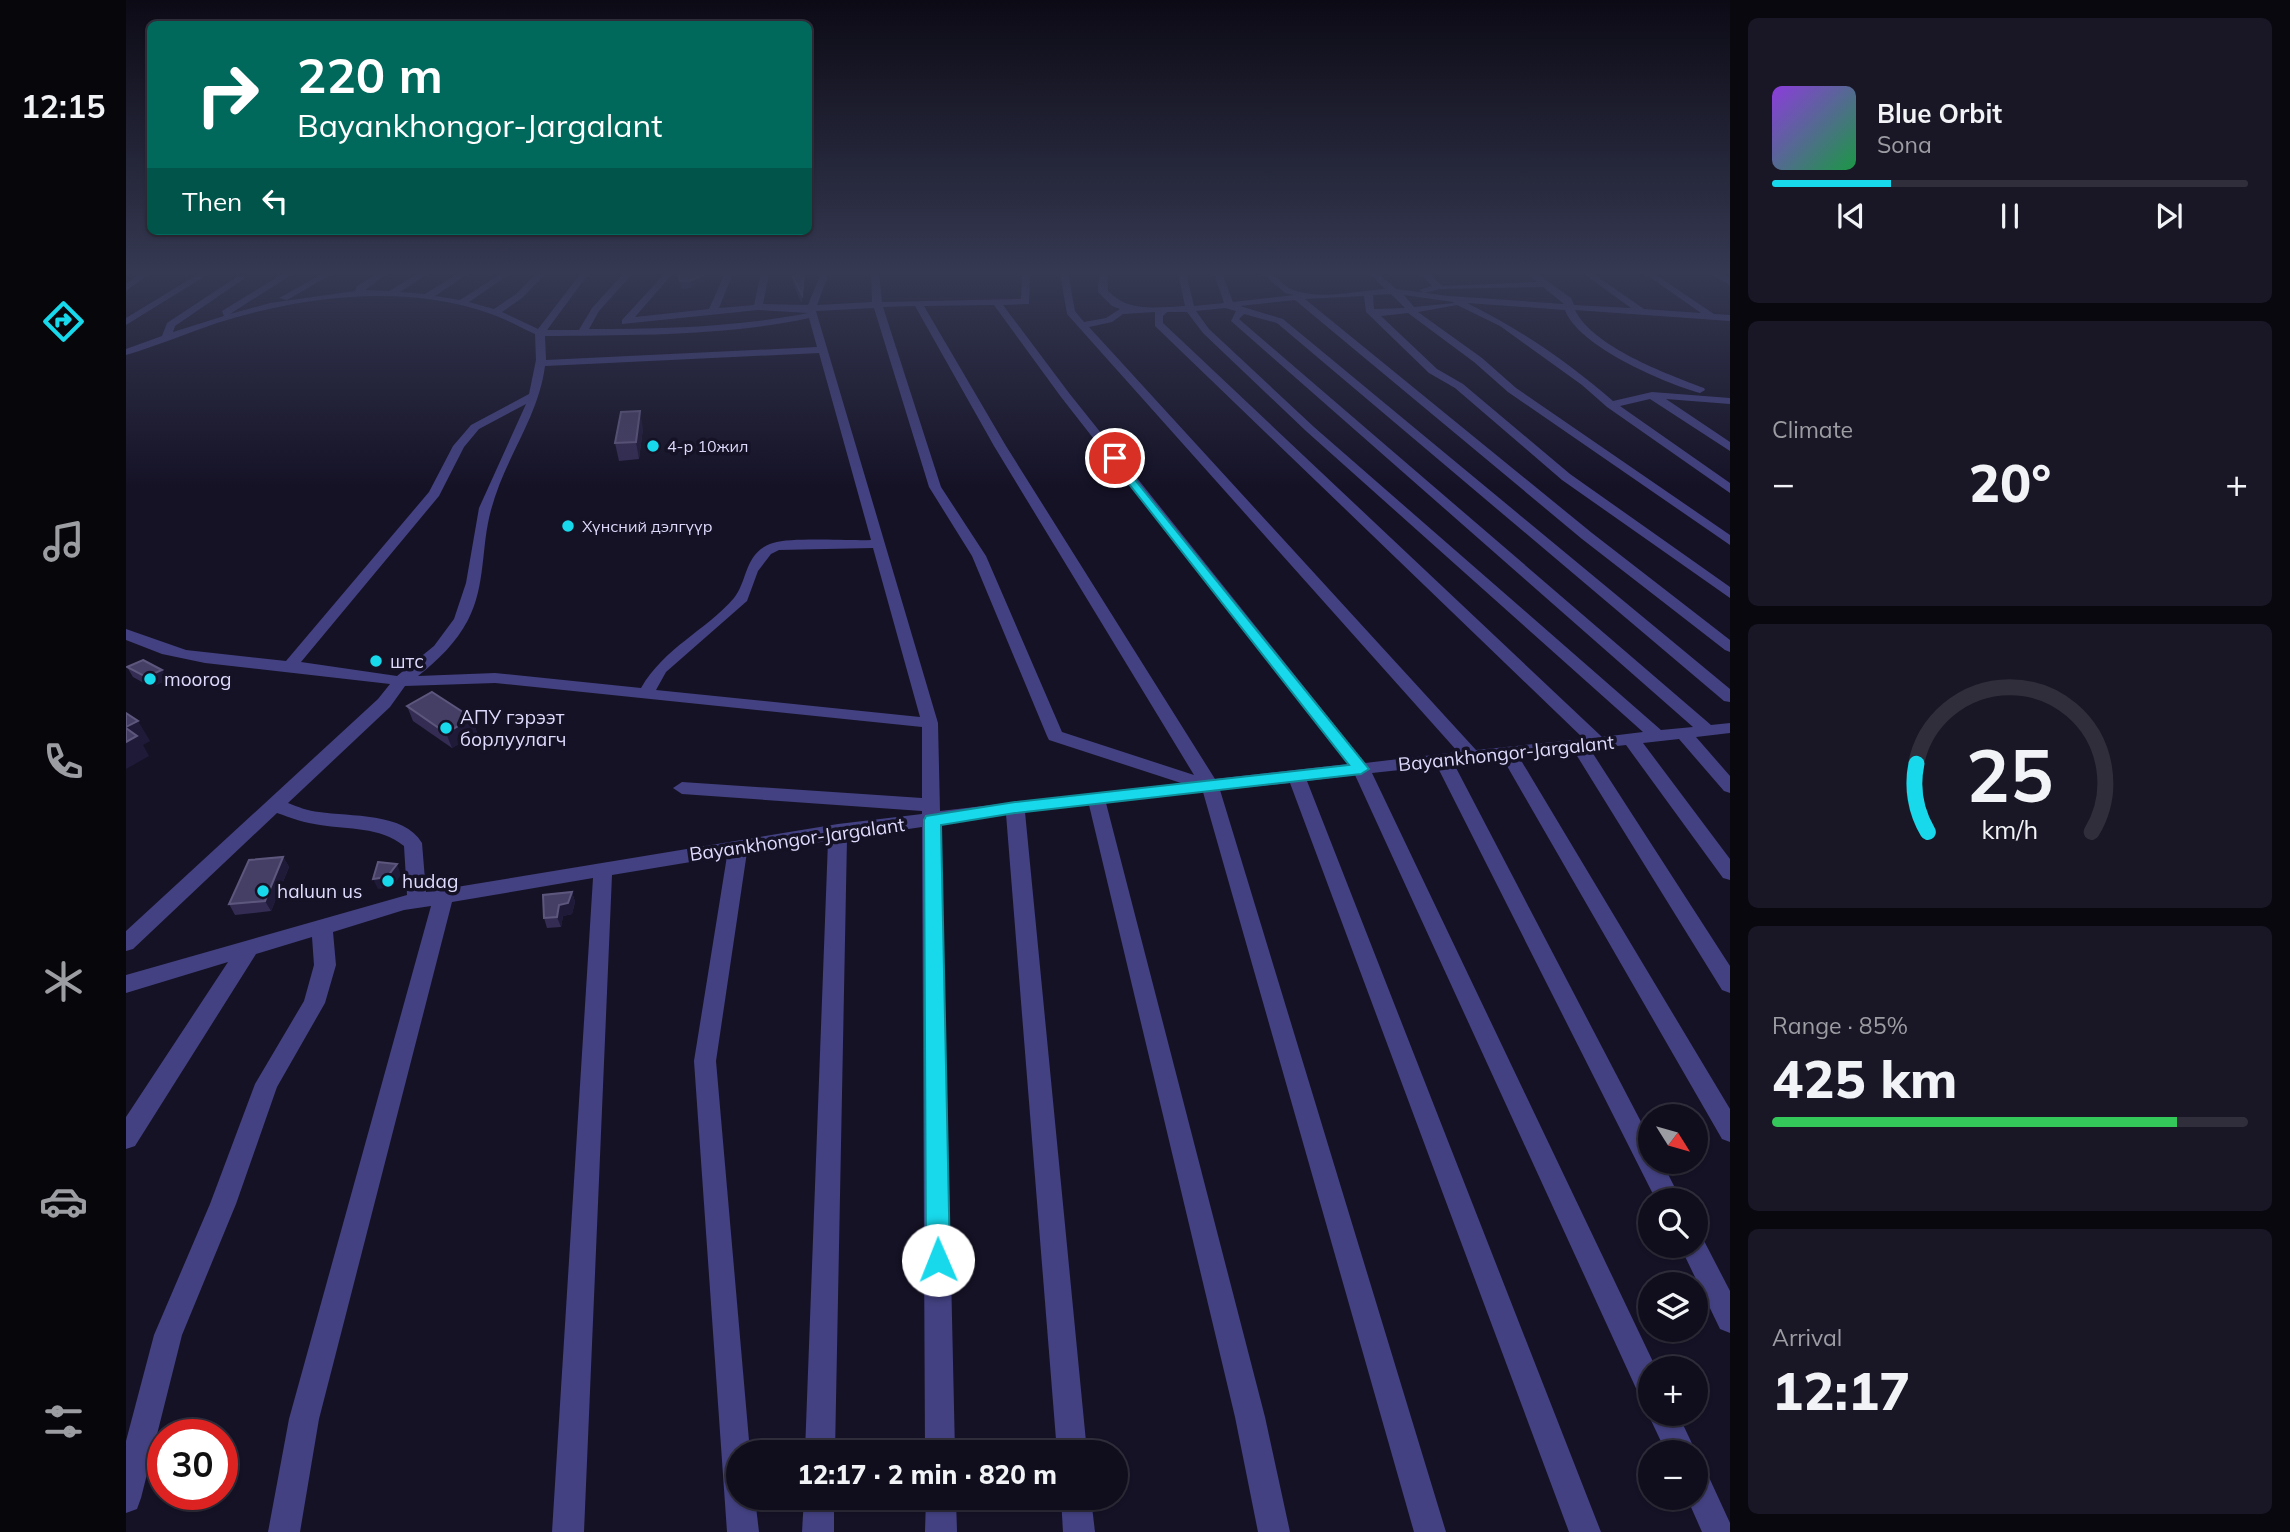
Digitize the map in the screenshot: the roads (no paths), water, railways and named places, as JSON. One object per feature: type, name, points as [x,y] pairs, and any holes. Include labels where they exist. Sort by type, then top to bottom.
[{"type":"street","points":[[126,352],[147,344]]},
{"type":"street","points":[[126,943],[384,703],[400,681],[430,660],[448,642],[467,608],[487,502],[537,394],[543,363],[541,344]]},
{"type":"street","points":[[543,363],[685,344]]},
{"type":"street","points":[[774,344],[822,350]]},
{"type":"street","points":[[821,344],[930,723],[940,1440]]},
{"type":"street","points":[[890,344],[935,487],[979,556],[1055,736],[1210,786]]},
{"type":"street","points":[[942,344],[1000,446],[1210,786],[1430,1532]]},
{"type":"street","points":[[1028,344],[1361,769],[1638,1361]]},
{"type":"street","points":[[1101,344],[1472,757]]},
{"type":"street","points":[[1180,344],[1599,743]]},
{"type":"street","points":[[1220,344],[1310,429],[1657,736]]},
{"type":"street","points":[[1264,344],[1708,731]]},
{"type":"street","points":[[1308,344],[1730,696]]},
{"type":"street","points":[[1354,344],[1587,536],[1730,647]]},
{"type":"street","points":[[1406,344],[1433,370],[1459,386],[1566,477],[1730,594]]},
{"type":"street","points":[[1454,344],[1513,390],[1730,541]]},
{"type":"street","points":[[1532,344],[1587,383],[1611,405],[1730,489]]},
{"type":"street","points":[[1607,344],[1651,371],[1730,400]]},
{"type":"street","points":[[290,666],[435,493],[459,446],[475,427],[537,394]]},
{"type":"street","points":[[1611,405],[1652,395],[1730,400]]},
{"type":"street","points":[[1652,395],[1730,447]]},
{"type":"street","points":[[646,693],[660,670],[742,598],[751,571],[766,551],[777,546],[877,544]]},
{"type":"street","points":[[126,634],[156,649],[187,658],[290,666],[400,681],[495,678],[858,718],[930,723]]},
{"type":"street","name":"Bayankhongor-Jargalant","points":[[126,984],[417,901],[932,813],[1015,807],[1730,728]]},
{"type":"street","points":[[1684,734],[1730,787]]},
{"type":"street","points":[[1631,739],[1730,873]]},
{"type":"street","points":[[1579,745],[1730,984]]},
{"type":"street","points":[[1508,753],[1730,1131]]},
{"type":"street","points":[[1443,760],[1663,1188]]},
{"type":"street","points":[[1296,776],[1585,1532]]},
{"type":"street","points":[[682,788],[932,813]]},
{"type":"street","points":[[1096,798],[1251,1417],[1275,1532]]},
{"type":"street","points":[[274,805],[318,819],[380,825],[400,831],[413,843],[417,901]]},
{"type":"street","points":[[1015,807],[1071,1440]]},
{"type":"street","points":[[820,1440],[838,831]]},
{"type":"street","points":[[734,1440],[705,1061],[738,846]]},
{"type":"street","points":[[568,1532],[603,869]]},
{"type":"street","points":[[284,1532],[304,1419],[444,896]]},
{"type":"street","points":[[126,1498],[168,1335],[223,1203],[267,1084],[314,1003],[325,965],[322,928]]},
{"type":"street","points":[[126,1138],[247,951]]},
{"type":"street","points":[[1699,1258],[1730,1319]]},
{"type":"street","points":[[741,1510],[743,1532]]},
{"type":"street","points":[[818,1532],[819,1510]]},
{"type":"street","points":[[941,1510],[941,1532]]},
{"type":"street","points":[[1077,1510],[1079,1532]]},
{"type":"street","points":[[1708,1510],[1718,1532]]},
{"type":"place","name":"4-р 10жил","points":[[653,446]]},
{"type":"place","name":"Хүнсний дэлгүүр","points":[[568,526]]},
{"type":"place","name":"штс","points":[[376,661]]},
{"type":"place","name":"moorog","points":[[150,679]]},
{"type":"place","name":"АПУ гэрээт борлуулагч","points":[[446,728]]},
{"type":"place","name":"hudag","points":[[388,881]]},
{"type":"place","name":"haluun us","points":[[263,891]]}]
